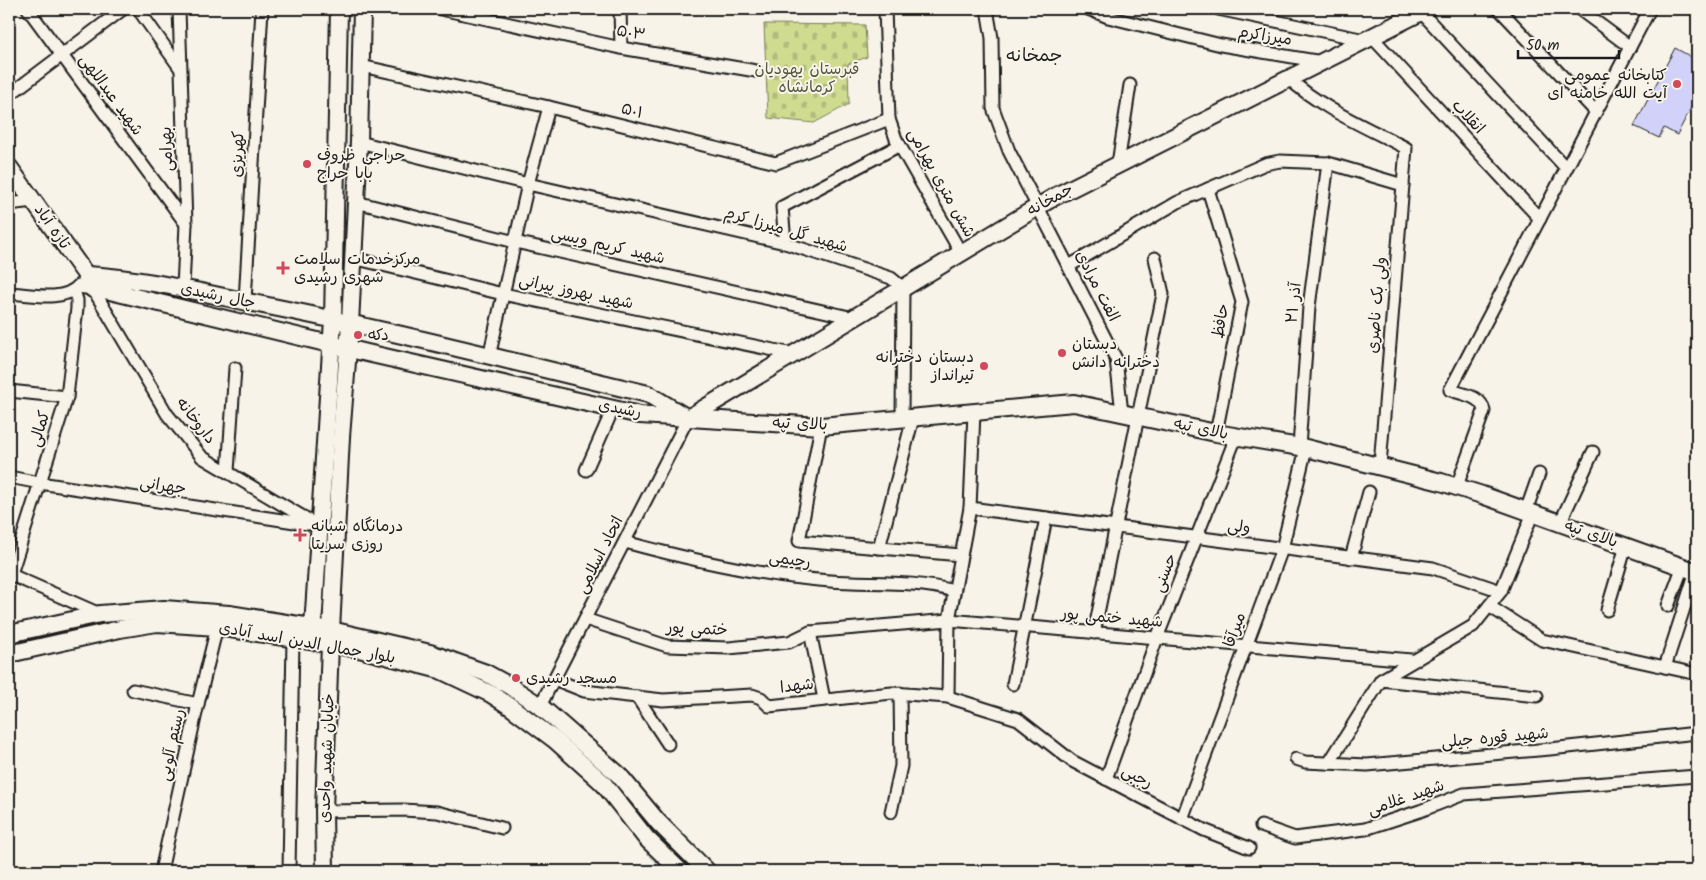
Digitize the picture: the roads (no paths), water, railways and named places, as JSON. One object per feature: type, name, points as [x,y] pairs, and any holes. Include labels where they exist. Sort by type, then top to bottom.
[{"type":"street","name":"شهید عبداللهی","points":[[28,9],[186,224]]},
{"type":"street","points":[[9,95],[122,9]]},
{"type":"street","points":[[138,9],[181,69]]},
{"type":"street","name":"بهرامی","points":[[179,9],[186,224],[183,288]]},
{"type":"street","name":"کهریزی","points":[[245,302],[262,9]]},
{"type":"street","points":[[313,627],[316,526],[333,320],[339,9]]},
{"type":"street","points":[[348,348],[359,142],[362,9]]},
{"type":"street","name":"۵۰۳","points":[[441,9],[621,48],[756,71]]},
{"type":"street","points":[[620,9],[621,48]]},
{"type":"street","name":"شش متری بهرامی","points":[[885,9],[890,119],[900,145],[961,253]]},
{"type":"street","name":"الفت مرادی","points":[[987,9],[992,38],[993,108],[1009,151],[1116,359],[1130,414]]},
{"type":"street","name":"میرزاکرم","points":[[1088,9],[1108,17],[1221,45],[1322,62]]},
{"type":"street","points":[[1218,9],[1368,38]]},
{"type":"street","points":[[1499,9],[1596,112]]},
{"type":"street","points":[[1580,9],[1630,47]]},
{"type":"street","points":[[1457,486],[1484,411],[1483,405],[1479,400],[1450,390],[1650,9]]},
{"type":"street","points":[[1419,10],[1566,168]]},
{"type":"street","name":"جمخانه","points":[[688,418],[1037,207],[1118,164],[1322,62],[1419,10]]},
{"type":"street","name":"انقلاب","points":[[1368,38],[1540,219]]},
{"type":"street","name":"۵۰۱","points":[[361,66],[549,107],[776,163],[890,119]]},
{"type":"street","name":"ولی بک ناصری","points":[[1288,78],[1302,91],[1330,108],[1406,148],[1380,465]]},
{"type":"street","points":[[1118,164],[1130,85]]},
{"type":"street","points":[[489,357],[528,184],[549,107]]},
{"type":"street","name":"شهید گل میرزا کرم","points":[[359,142],[528,184],[785,243],[891,278],[903,288]]},
{"type":"street","points":[[785,243],[782,207],[900,145]]},
{"type":"street","points":[[1069,266],[1178,202],[1265,164],[1280,161],[1328,163],[1403,185]]},
{"type":"street","name":"۲۱ آذر","points":[[1303,448],[1309,307],[1328,163]]},
{"type":"street","name":"تازه آباد","points":[[9,167],[33,201],[82,285]]},
{"type":"street","name":"حافظ","points":[[1208,189],[1242,302],[1216,433]]},
{"type":"street","points":[[9,204],[33,201]]},
{"type":"street","name":"شهید کریم ویسی","points":[[356,202],[515,242],[854,318]]},
{"type":"street","name":"شهید بهروز پیرانی","points":[[353,258],[503,294],[793,354]]},
{"type":"street","points":[[1094,632],[1116,527],[1130,414],[1163,294],[1156,258]]},
{"type":"street","name":"چال رشیدی","points":[[82,285],[111,276],[183,288],[350,324]]},
{"type":"street","points":[[9,293],[54,296],[82,285]]},
{"type":"street","name":"چال رشیدی","points":[[82,285],[348,348]]},
{"type":"street","name":"کمالی","points":[[10,574],[67,397],[77,300],[82,285]]},
{"type":"street","name":"داروخانه","points":[[82,285],[167,414],[202,457],[316,526]]},
{"type":"street","points":[[879,548],[907,419],[903,288]]},
{"type":"street","points":[[296,336],[305,324],[298,312]]},
{"type":"street","name":"رشیدی","points":[[350,324],[648,394],[688,418]]},
{"type":"street","points":[[367,353],[361,342],[364,334],[370,329]]},
{"type":"street","name":"رشیدی","points":[[348,348],[640,415],[688,418]]},
{"type":"street","name":"خیابان شهید واحدی","points":[[325,871],[324,811],[331,637],[341,437],[348,348]]},
{"type":"street","points":[[228,472],[235,368]]},
{"type":"street","points":[[9,390],[67,397]]},
{"type":"street","name":"بالای تپه","points":[[688,418],[821,426],[1074,403],[1380,465],[1457,486],[1692,570]]},
{"type":"street","points":[[586,470],[613,409]]},
{"type":"street","points":[[948,697],[949,620],[970,508],[974,412]]},
{"type":"street","name":"اتحاد اسلامی","points":[[540,706],[688,418]]},
{"type":"street","points":[[821,426],[799,541],[961,555]]},
{"type":"street","name":"حسنی","points":[[1106,779],[1157,638],[1236,437]]},
{"type":"street","name":"میرآقا","points":[[1182,819],[1282,548],[1303,448]]},
{"type":"street","points":[[1560,523],[1593,452]]},
{"type":"street","points":[[1329,763],[1381,680],[1411,660],[1473,626],[1501,591],[1529,512],[1539,474]]},
{"type":"street","name":"جهرانی","points":[[9,476],[40,484],[316,526]]},
{"type":"street","points":[[1351,558],[1369,492]]},
{"type":"street","name":"ولی","points":[[970,508],[1433,568],[1501,591]]},
{"type":"street","points":[[1013,684],[1023,626],[1046,518]]},
{"type":"street","name":"رحیمی","points":[[625,542],[668,554],[748,570],[830,581],[889,582],[937,586],[954,591]]},
{"type":"street","points":[[1607,610],[1626,546]]},
{"type":"street","points":[[1668,606],[1692,570]]},
{"type":"street","points":[[1665,667],[1692,570]]},
{"type":"street","points":[[10,574],[100,614]]},
{"type":"street","points":[[1489,606],[1542,640],[1697,674]]},
{"type":"street","name":"بلوار جمال الدین اسد آبادی","points":[[9,634],[100,614],[164,609],[229,614],[313,627],[331,637],[363,650],[440,670],[511,707],[555,740],[603,783],[646,838],[680,871]]},
{"type":"street","name":"ختمی پور","points":[[585,619],[667,646],[729,648],[789,642],[810,632]]},
{"type":"street","name":"شهید ختمی پور","points":[[810,632],[949,620],[1411,660]]},
{"type":"street","name":"بلوار جمال الدین اسد آبادی","points":[[9,654],[140,625],[157,623],[217,627],[293,639],[331,637],[430,653],[466,665],[508,685],[540,706],[619,775],[658,822],[707,871]]},
{"type":"street","name":"رستم آلویی","points":[[161,871],[217,627]]},
{"type":"street","points":[[810,632],[824,699]]},
{"type":"street","points":[[289,871],[293,639]]},
{"type":"street","name":"شهدا","points":[[554,679],[584,691],[663,700],[752,695],[761,698],[768,706],[900,693],[948,697],[1018,719]]},
{"type":"street","points":[[1381,680],[1537,696]]},
{"type":"street","points":[[133,690],[198,704]]},
{"type":"street","points":[[891,812],[901,766],[900,693]]},
{"type":"street","points":[[637,697],[668,744]]},
{"type":"street","name":"رجبی","points":[[1018,719],[1072,761],[1204,830],[1249,848]]},
{"type":"street","name":"شهید قوره جیلی","points":[[1296,759],[1305,762],[1367,766],[1697,734]]},
{"type":"street","name":"شهید غلامی","points":[[1261,826],[1295,838],[1366,829],[1464,794],[1697,776]]},
{"type":"street","points":[[324,811],[403,810],[437,812],[502,828]]},
{"type":"place","name":"کتابخانه عمومی آیت الله خامنه ای","points":[[1677,84]]},
{"type":"place","name":"حراجی ظروف بابا حراج","points":[[307,164]]},
{"type":"place","name":"مرکزخدمات سلامت شهری رشیدی","points":[[283,268]]},
{"type":"place","name":"دکه","points":[[358,335]]},
{"type":"place","name":"دبستان دخترانه دانش","points":[[1062,353]]},
{"type":"place","name":"دبستان دخترانه تیرانداز","points":[[984,366]]},
{"type":"place","name":"درمانگاه شبانه روزی سریتا","points":[[300,535]]},
{"type":"place","name":"مسجد رشیدی","points":[[516,678]]},
{"type":"district","name":"جمخانه","points":[[1034,56]]},
{"type":"park label","name":"قبرستان یهودیان کرمانشاه","points":[[807,78]]}]
